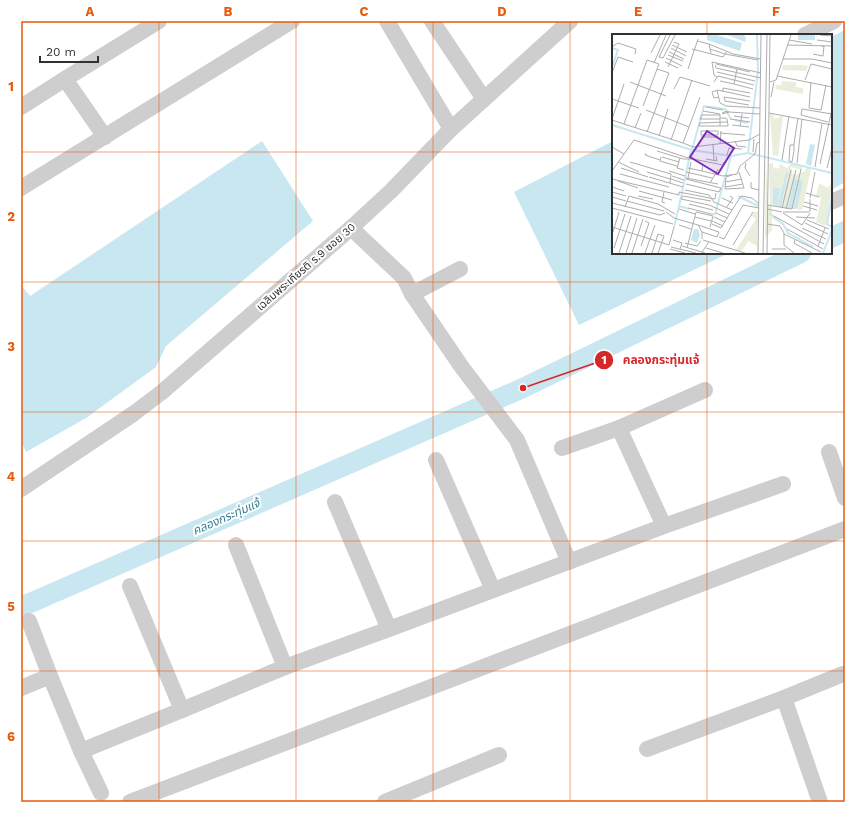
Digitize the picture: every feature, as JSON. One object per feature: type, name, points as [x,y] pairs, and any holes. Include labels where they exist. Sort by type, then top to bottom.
[{"type":"street","points":[[21,107],[159,21]]},
{"type":"street","points":[[21,188],[292,21]]},
{"type":"street","points":[[387,21],[450,129]]},
{"type":"street","points":[[432,21],[484,99]]},
{"type":"street","name":"เฉลิมพระเกียรติ ร.9 ซอย 30","points":[[21,489],[133,414],[162,392],[351,228],[391,191],[450,129],[570,21]]},
{"type":"street","points":[[807,34],[834,21]]},
{"type":"street","points":[[65,79],[104,137]]},
{"type":"street","points":[[832,202],[845,196]]},
{"type":"street","points":[[351,228],[404,278],[412,294],[463,368],[515,437],[569,562]]},
{"type":"street","points":[[412,294],[460,269]]},
{"type":"street","points":[[562,448],[619,428],[705,390]]},
{"type":"street","points":[[619,428],[664,526]]},
{"type":"street","points":[[829,452],[845,498]]},
{"type":"street","points":[[436,460],[492,590]]},
{"type":"street","points":[[81,751],[286,667],[664,526],[783,484]]},
{"type":"street","points":[[335,502],[389,629]]},
{"type":"street","points":[[130,802],[845,529]]},
{"type":"street","points":[[236,546],[286,667]]},
{"type":"street","points":[[130,586],[182,710]]},
{"type":"street","points":[[29,622],[81,751],[101,793]]},
{"type":"street","points":[[647,749],[784,698],[843,674]]},
{"type":"street","points":[[21,688],[50,676]]},
{"type":"street","points":[[784,698],[820,802]]},
{"type":"street","points":[[388,801],[499,755]]},
{"type":"water","points":[[845,30],[845,182],[832,189],[832,36]]},
{"type":"water","points":[[262,141],[313,221],[166,346],[156,367],[86,418],[26,452],[21,441],[21,285],[30,296]]},
{"type":"water","points":[[612,142],[612,254],[727,254],[579,325],[514,192]]},
{"type":"waterway","name":"คลองกระทุ่มแจ้","points":[[832,238],[845,231]]},
{"type":"waterway","name":"คลองกระทุ่มแจ้","points":[[21,607],[523,388],[799,254]]},
{"type":"place","name":"คลองกระทุ่มแจ้","points":[[523,388]]}]
